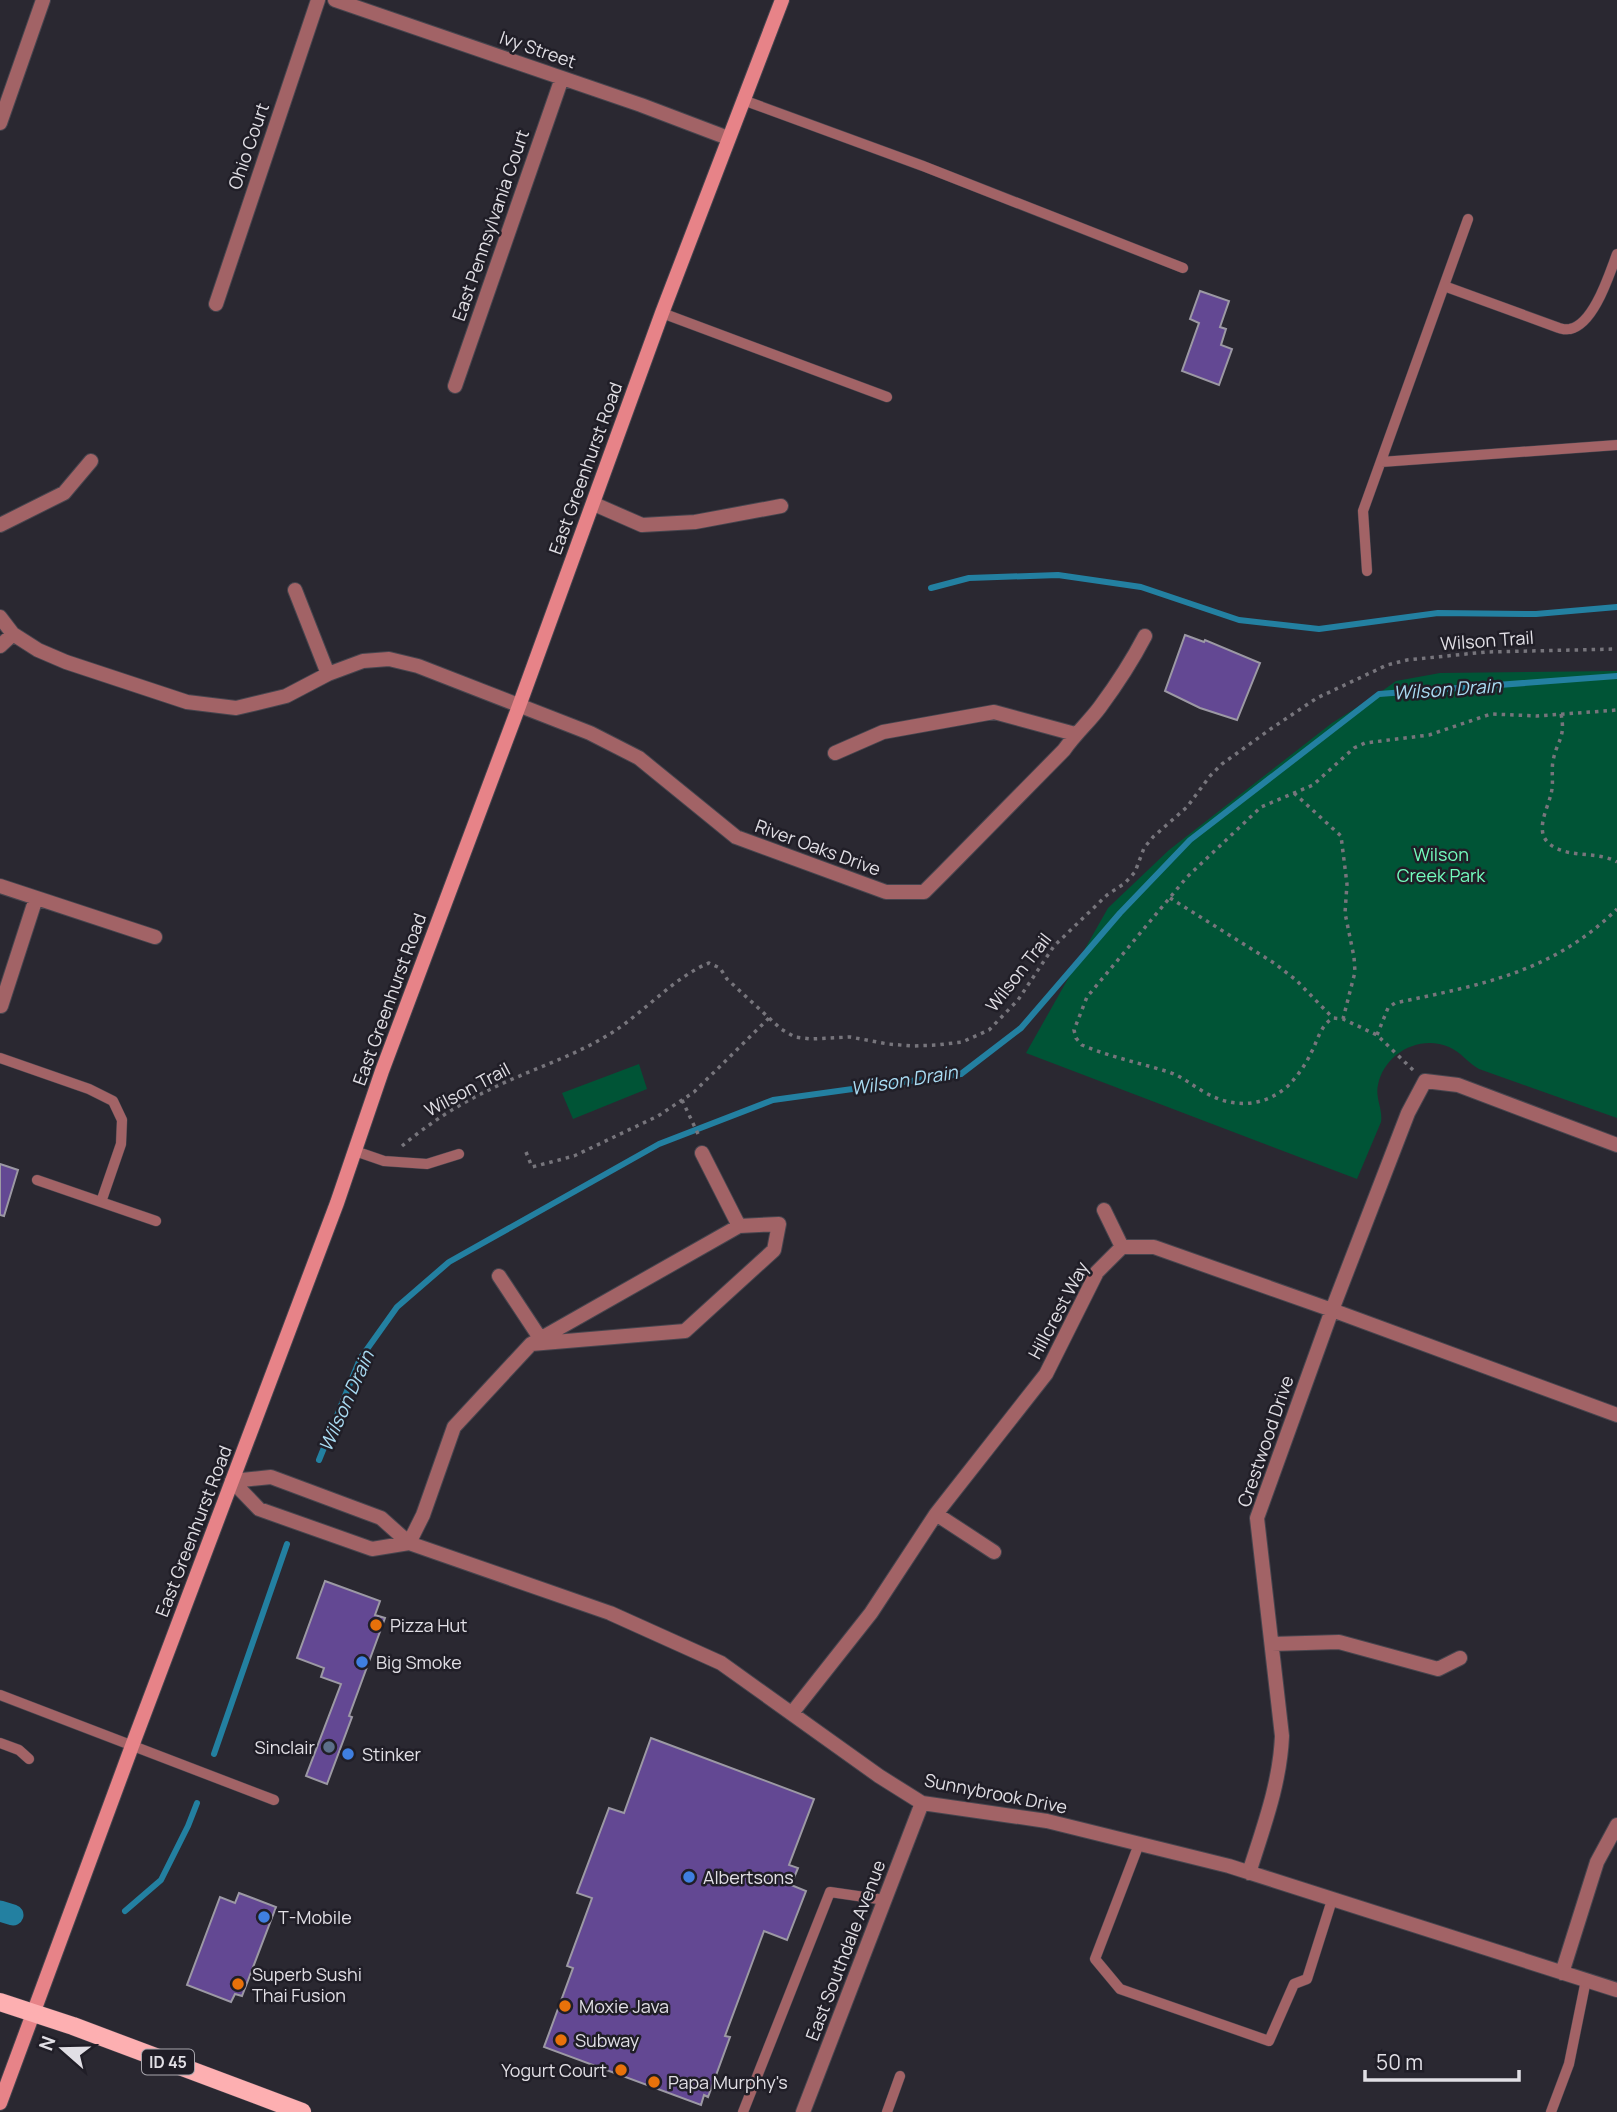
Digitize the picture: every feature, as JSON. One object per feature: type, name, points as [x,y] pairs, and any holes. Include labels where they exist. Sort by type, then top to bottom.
[{"type":"main road","name":"East Greenhurst Road","points":[[0,2103],[355,1151],[382,1071],[594,504],[662,313],[782,0]]},
{"type":"main road","name":"ID 45","points":[[0,2002],[85,2030],[302,2112]]},
{"type":"street","points":[[0,122],[43,0]]},
{"type":"street","name":"Ohio Court","points":[[216,304],[318,0]]},
{"type":"street","name":"Ivy Street","points":[[335,0],[729,138]]},
{"type":"street","name":"East Pennsylvania Court","points":[[455,386],[562,78]]},
{"type":"street","points":[[0,525],[64,494],[91,461]]},
{"type":"street","points":[[594,504],[642,525],[695,522],[781,506]]},
{"type":"street","points":[[295,590],[328,674]]},
{"type":"street","points":[[0,617],[13,634],[0,646]]},
{"type":"street","name":"River Oaks Drive","points":[[13,634],[38,650],[66,662],[187,702],[236,708],[286,696],[328,674],[363,661],[389,659],[418,666],[590,733],[639,758],[736,837],[886,892],[924,891],[1065,750],[1075,734],[1098,710],[1131,662],[1145,636]]},
{"type":"street","points":[[835,752],[883,732],[994,712],[1075,734]]},
{"type":"street","points":[[0,886],[155,937]]},
{"type":"street","points":[[1,1006],[36,898]]},
{"type":"street","points":[[1425,1081],[1458,1085],[1617,1145]]},
{"type":"street","name":"Crestwood Drive","points":[[1249,1873],[1275,1791],[1282,1736],[1258,1518],[1332,1310],[1408,1112],[1425,1081]]},
{"type":"street","points":[[702,1153],[739,1226]]},
{"type":"street","points":[[1104,1210],[1122,1247],[1154,1247],[1617,1415]]},
{"type":"street","points":[[409,1543],[423,1515],[454,1427],[535,1341],[739,1226],[779,1224],[774,1250],[685,1331],[535,1341]]},
{"type":"street","name":"Hillcrest Way","points":[[792,1713],[871,1613],[936,1514],[1046,1374],[1097,1272],[1122,1247]]},
{"type":"street","points":[[499,1276],[535,1341]]},
{"type":"street","name":"Sunnybrook Drive","points":[[232,1481],[271,1477],[381,1518],[409,1543],[610,1613],[722,1663],[922,1803],[1047,1821],[1249,1873],[1617,1990]]},
{"type":"street","name":"Sunnybrook Drive","points":[[232,1481],[259,1508],[372,1549],[409,1543]]},
{"type":"street","points":[[936,1514],[994,1552]]},
{"type":"street","points":[[1272,1644],[1339,1642],[1438,1669],[1460,1658]]},
{"type":"street","name":"East Southdale Avenue","points":[[803,2112],[922,1803]]},
{"type":"street","points":[[1562,1973],[1597,1862],[1617,1825]]},
{"type":"lane","points":[[743,100],[923,166],[1183,268]]},
{"type":"lane","points":[[1367,572],[1363,510],[1468,219]]},
{"type":"lane","points":[[1444,286],[1559,328],[1571,329],[1589,317],[1612,281],[1617,254]]},
{"type":"lane","points":[[662,313],[887,397]]},
{"type":"lane","points":[[1381,462],[1617,445]]},
{"type":"lane","points":[[0,1058],[89,1089],[113,1101],[122,1120],[121,1144],[101,1202]]},
{"type":"lane","points":[[355,1151],[384,1161],[426,1164],[459,1154]]},
{"type":"lane","points":[[37,1180],[156,1221]]},
{"type":"lane","points":[[0,1695],[274,1800]]},
{"type":"lane","points":[[0,1743],[19,1750],[29,1759]]},
{"type":"lane","points":[[1139,1844],[1095,1959],[1120,1989],[1269,2041],[1294,1984],[1307,1979],[1332,1899]]},
{"type":"lane","points":[[743,2112],[830,1892],[885,1900]]},
{"type":"lane","points":[[1551,2112],[1569,2064],[1586,1980]]},
{"type":"lane","points":[[887,2112],[900,2077]]},
{"type":"path","name":"Wilson Trail","points":[[384,1161],[424,1128],[485,1091],[560,1059],[611,1033],[688,974],[709,963],[720,968],[727,979],[781,1030],[795,1037],[850,1037],[912,1046],[962,1042],[989,1030],[1018,1000],[1054,946],[1107,895],[1125,883],[1135,872],[1144,849],[1153,837],[1187,807],[1222,764],[1317,698],[1387,665],[1407,660],[1486,652],[1617,649]]},
{"type":"path","points":[[1333,1018],[1322,1029],[1312,1053],[1289,1085],[1272,1097],[1253,1104],[1224,1101],[1177,1076],[1082,1045],[1074,1030],[1087,997],[1195,869],[1261,807],[1313,785],[1354,747],[1365,743],[1429,735],[1491,715],[1514,717],[1617,710]]},
{"type":"path","points":[[1561,714],[1564,728],[1552,765],[1552,792],[1544,815],[1542,833],[1545,841],[1564,851],[1605,856],[1617,862]]},
{"type":"path","points":[[1294,792],[1341,836],[1347,884],[1345,913],[1355,972],[1343,1019]]},
{"type":"path","points":[[1170,898],[1274,963],[1296,980],[1333,1018],[1343,1019],[1377,1035],[1425,1081]]},
{"type":"path","points":[[1377,1035],[1388,1008],[1395,1003],[1467,988],[1514,974],[1545,961],[1570,948],[1598,928],[1617,909]]},
{"type":"path","points":[[526,1152],[533,1167],[574,1156],[658,1116],[694,1092],[769,1018]]},
{"type":"path","points":[[682,1100],[699,1138]]},
{"type":"green space","name":"Wilson Creek Park","points":[[1617,671],[1617,1118],[1479,1069],[1449,1047],[1426,1043],[1415,1045],[1395,1056],[1382,1074],[1377,1090],[1381,1122],[1357,1179],[1026,1053],[1108,908],[1169,850],[1332,723],[1396,681],[1440,673]]},
{"type":"green space","points":[[639,1064],[647,1089],[573,1119],[562,1093]]},
{"type":"building","points":[[1200,291],[1229,301],[1220,327],[1226,329],[1221,345],[1232,349],[1219,385],[1182,371],[1199,323],[1190,319]]},
{"type":"building","points":[[1185,635],[1204,642],[1205,640],[1260,663],[1237,720],[1200,708],[1165,691]]},
{"type":"building","points":[[0,1164],[18,1170],[4,1216],[0,1215]]},
{"type":"building","points":[[325,1581],[380,1601],[375,1615],[385,1618],[327,1784],[306,1776],[341,1684],[321,1677],[324,1668],[297,1658]]},
{"type":"building","name":"Albertsons","points":[[651,1738],[814,1799],[789,1865],[798,1868],[791,1885],[806,1891],[787,1940],[764,1931],[725,2036],[730,2037],[708,2097],[704,2095],[701,2105],[544,2047],[573,1968],[567,1966],[592,1898],[577,1893],[609,1808],[624,1813]]},
{"type":"building","points":[[239,1893],[276,1907],[242,1996],[235,1994],[231,2002],[187,1985],[220,1897],[235,1903]]},
{"type":"waterway","points":[[931,588],[969,578],[1058,575],[1141,587],[1239,620],[1319,629],[1438,613],[1536,614],[1617,607]]},
{"type":"waterway","name":"Wilson Drain","points":[[319,1460],[360,1359],[397,1307],[449,1262],[659,1144],[773,1100],[961,1074],[1021,1028],[1120,913],[1190,840],[1379,694],[1617,676]]},
{"type":"waterway","name":"Wilson Drain","points":[[214,1754],[287,1544]]},
{"type":"waterway","name":"Wilson Drain","points":[[125,1911],[161,1880],[197,1803]]},
{"type":"waterway","name":"Wilson Drain","points":[[0,1911],[13,1915]]},
{"type":"place","name":"Pizza Hut","points":[[376,1625]]},
{"type":"place","name":"Big Smoke","points":[[362,1662]]},
{"type":"place","name":"Sinclair","points":[[329,1747]]},
{"type":"place","name":"Stinker","points":[[348,1754]]},
{"type":"place","name":"Albertsons","points":[[689,1877]]},
{"type":"place","name":"T-Mobile","points":[[264,1917]]},
{"type":"place","name":"Superb Sushi Thai Fusion","points":[[238,1984]]},
{"type":"place","name":"Moxie Java","points":[[565,2006]]},
{"type":"place","name":"Subway","points":[[561,2040]]},
{"type":"place","name":"Yogurt Court","points":[[621,2070]]},
{"type":"place","name":"Papa Murphy's","points":[[654,2082]]}]
